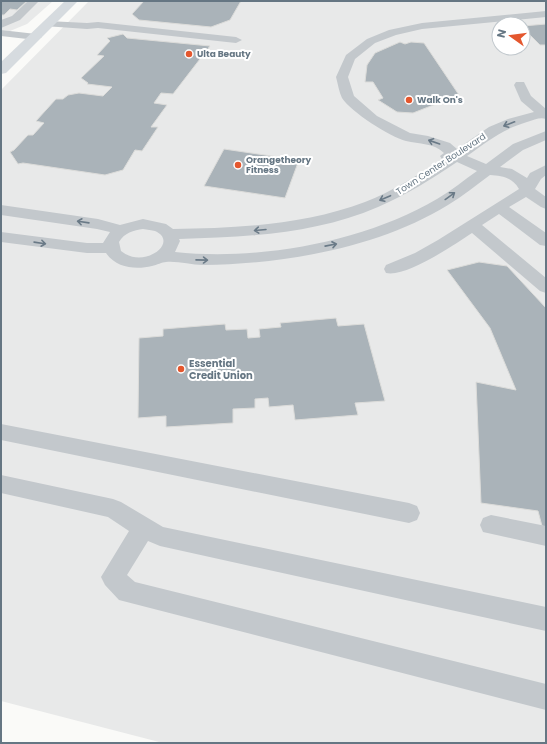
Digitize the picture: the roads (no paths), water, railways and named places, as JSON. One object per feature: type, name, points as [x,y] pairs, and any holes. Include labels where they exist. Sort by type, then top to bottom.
[{"type":"main road","points":[[1,70],[72,1]]},
{"type":"street","points":[[1,25],[6,20],[16,18],[34,1]]},
{"type":"street","points":[[58,14],[91,20],[98,24]]},
{"type":"street","points":[[546,14],[422,26],[393,32],[371,41],[350,57],[342,77],[348,97],[372,119],[407,137],[416,146],[435,155],[456,156],[487,170],[495,179],[507,185],[527,190],[546,204]]},
{"type":"street","points":[[48,24],[87,26],[98,24],[236,40]]},
{"type":"street","points":[[1,34],[36,37]]},
{"type":"street","name":"Town Center Boulevard","points":[[121,230],[143,224],[159,227],[170,234],[218,234],[266,230],[350,213],[397,193],[494,130],[545,110]]},
{"type":"street","points":[[163,256],[201,260],[267,257],[336,244],[370,234],[392,227],[442,202],[518,147],[546,135]]},
{"type":"street","points":[[392,269],[421,258],[444,244],[527,190],[535,176],[546,169]]},
{"type":"street","points":[[499,207],[546,241]]},
{"type":"street","points":[[1,210],[98,224],[121,230]]},
{"type":"street","points":[[350,213],[370,234]]},
{"type":"street","points":[[472,225],[546,287]]},
{"type":"street","points":[[121,230],[111,241],[110,248],[113,254],[119,259],[127,262],[148,262],[163,256],[172,246],[173,240],[170,234]]},
{"type":"street","points":[[1,237],[87,248],[110,248]]},
{"type":"street","points":[[1,432],[409,513]]},
{"type":"street","points":[[2,486],[113,509],[160,536],[546,619]]},
{"type":"street","points":[[492,525],[546,536]]},
{"type":"street","points":[[144,528],[113,576],[128,592],[546,697]]},
{"type":"place","name":"Ulta Beauty","points":[[189,54]]},
{"type":"place","name":"Walk On's","points":[[409,100]]},
{"type":"place","name":"Orangetheory Fitness","points":[[238,165]]},
{"type":"place","name":"Essential Credit Union","points":[[181,369]]}]
